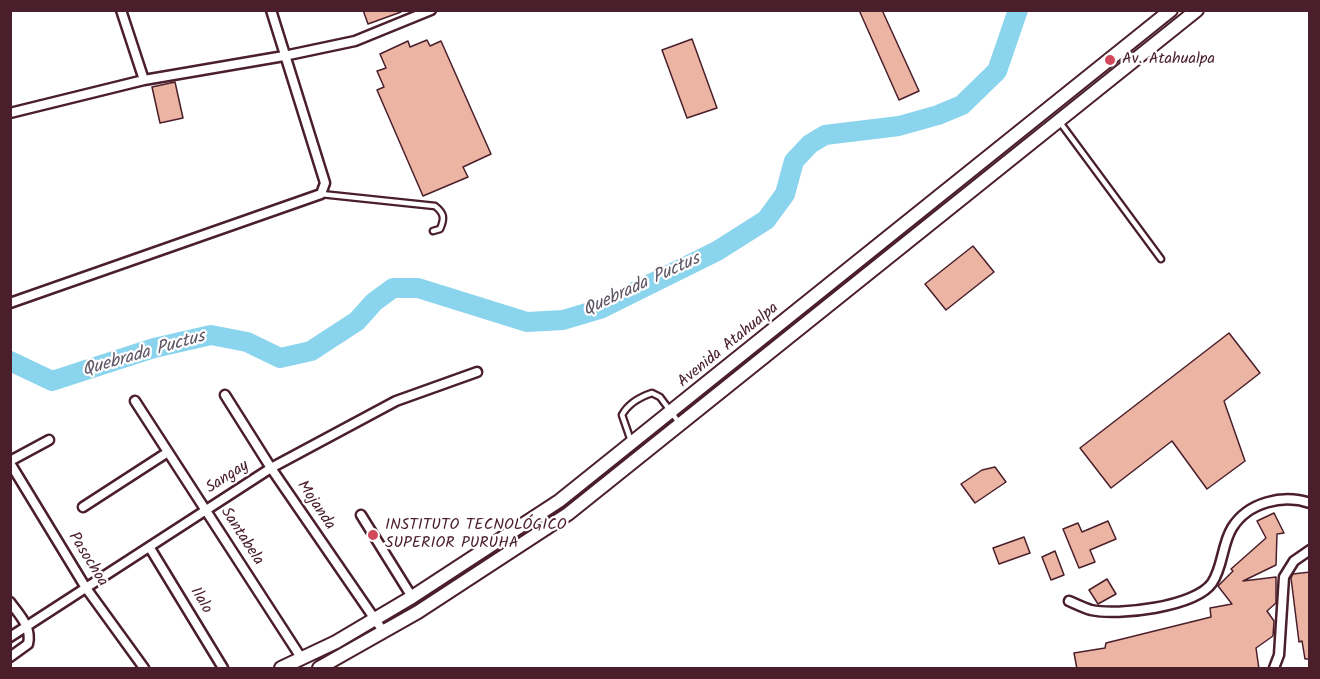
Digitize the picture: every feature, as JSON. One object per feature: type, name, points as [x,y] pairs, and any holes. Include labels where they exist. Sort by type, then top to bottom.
[{"type":"main road","name":"Avenida Atahualpa","points":[[281,669],[412,597],[559,501],[672,413],[1171,10]]},
{"type":"main road","name":"Avenida Atahualpa","points":[[319,669],[383,632],[568,514],[770,355],[1197,10]]},
{"type":"main road","points":[[1105,64],[1114,77]]},
{"type":"main road","points":[[876,249],[886,261]]},
{"type":"main road","points":[[759,342],[770,355]]},
{"type":"main road","points":[[628,447],[634,463]]},
{"type":"main road","points":[[506,535],[515,549]]},
{"type":"street","points":[[121,10],[144,80]]},
{"type":"street","points":[[10,303],[321,194],[325,183],[271,10]]},
{"type":"street","points":[[10,113],[144,80],[285,56],[355,41],[431,10]]},
{"type":"street","name":"Sangay","points":[[10,637],[28,628],[271,468],[396,401],[477,372]]},
{"type":"street","name":"Mojanda","points":[[225,395],[271,468],[383,632]]},
{"type":"street","name":"Santabela","points":[[135,401],[302,659]]},
{"type":"street","points":[[10,462],[49,440]]},
{"type":"street","points":[[83,507],[168,452]]},
{"type":"street","name":"Pasochoa","points":[[10,462],[86,588],[144,668]]},
{"type":"street","points":[[1070,602],[1090,610],[1116,612],[1197,597],[1212,584],[1232,527],[1251,509],[1287,498],[1310,503]]},
{"type":"street","points":[[361,516],[412,597]]},
{"type":"street","name":"Ilalo","points":[[150,549],[223,669]]},
{"type":"street","points":[[1274,669],[1279,655],[1284,577],[1294,561],[1310,550]]},
{"type":"street","points":[[10,602],[28,628],[28,644],[10,657]]},
{"type":"lane","points":[[1059,121],[1161,260]]},
{"type":"lane","points":[[321,194],[435,206],[442,212],[444,220],[440,229],[433,231]]},
{"type":"lane","points":[[628,447],[622,415],[626,409],[652,393],[660,397],[682,425]]},
{"type":"building","points":[[363,10],[401,10],[401,12],[368,24]]},
{"type":"building","points":[[859,10],[882,10],[919,91],[899,100]]},
{"type":"building","points":[[692,39],[717,108],[687,118],[662,50]]},
{"type":"building","points":[[427,40],[430,46],[441,41],[491,154],[463,167],[468,177],[423,196],[377,90],[384,87],[377,71],[386,68],[380,54],[408,41],[410,47]]},
{"type":"building","points":[[175,82],[183,118],[160,123],[152,87]]},
{"type":"building","points":[[973,246],[994,272],[946,310],[925,284]]},
{"type":"building","points":[[1229,333],[1260,373],[1224,401],[1245,461],[1207,489],[1172,441],[1111,488],[1080,448]]},
{"type":"building","points":[[995,467],[1006,482],[975,503],[961,484],[982,470]]},
{"type":"building","points":[[1274,513],[1284,533],[1277,534],[1276,565],[1243,581],[1276,577],[1276,603],[1267,611],[1274,621],[1273,636],[1256,648],[1259,669],[1077,669],[1074,653],[1105,648],[1106,643],[1211,617],[1210,608],[1232,604],[1218,586],[1233,571],[1231,569],[1266,538],[1257,521]]},
{"type":"building","points":[[1108,521],[1116,539],[1090,550],[1095,562],[1079,568],[1063,529],[1078,523],[1082,532]]},
{"type":"building","points":[[1024,537],[1030,553],[999,564],[993,548]]},
{"type":"building","points":[[1055,551],[1064,575],[1051,580],[1042,557]]},
{"type":"building","points":[[1310,572],[1310,659],[1305,659],[1302,641],[1299,642],[1291,578],[1293,574]]},
{"type":"building","points":[[1107,579],[1116,594],[1098,604],[1089,590]]},
{"type":"waterway","name":"Quebrada Puctus","points":[[10,361],[52,381],[154,348],[211,335],[247,342],[280,358],[311,351],[357,321],[374,302],[393,288],[418,288],[527,322],[563,320],[600,309],[717,251],[766,220],[785,194],[794,161],[810,144],[825,135],[899,126],[938,115],[962,105],[997,71],[1018,10]]},
{"type":"place","name":"Av. Atahualpa","points":[[1110,60]]},
{"type":"place","name":"INSTITUTO TECNOLÓGICO SUPERIOR PURUHA","points":[[373,535]]}]
